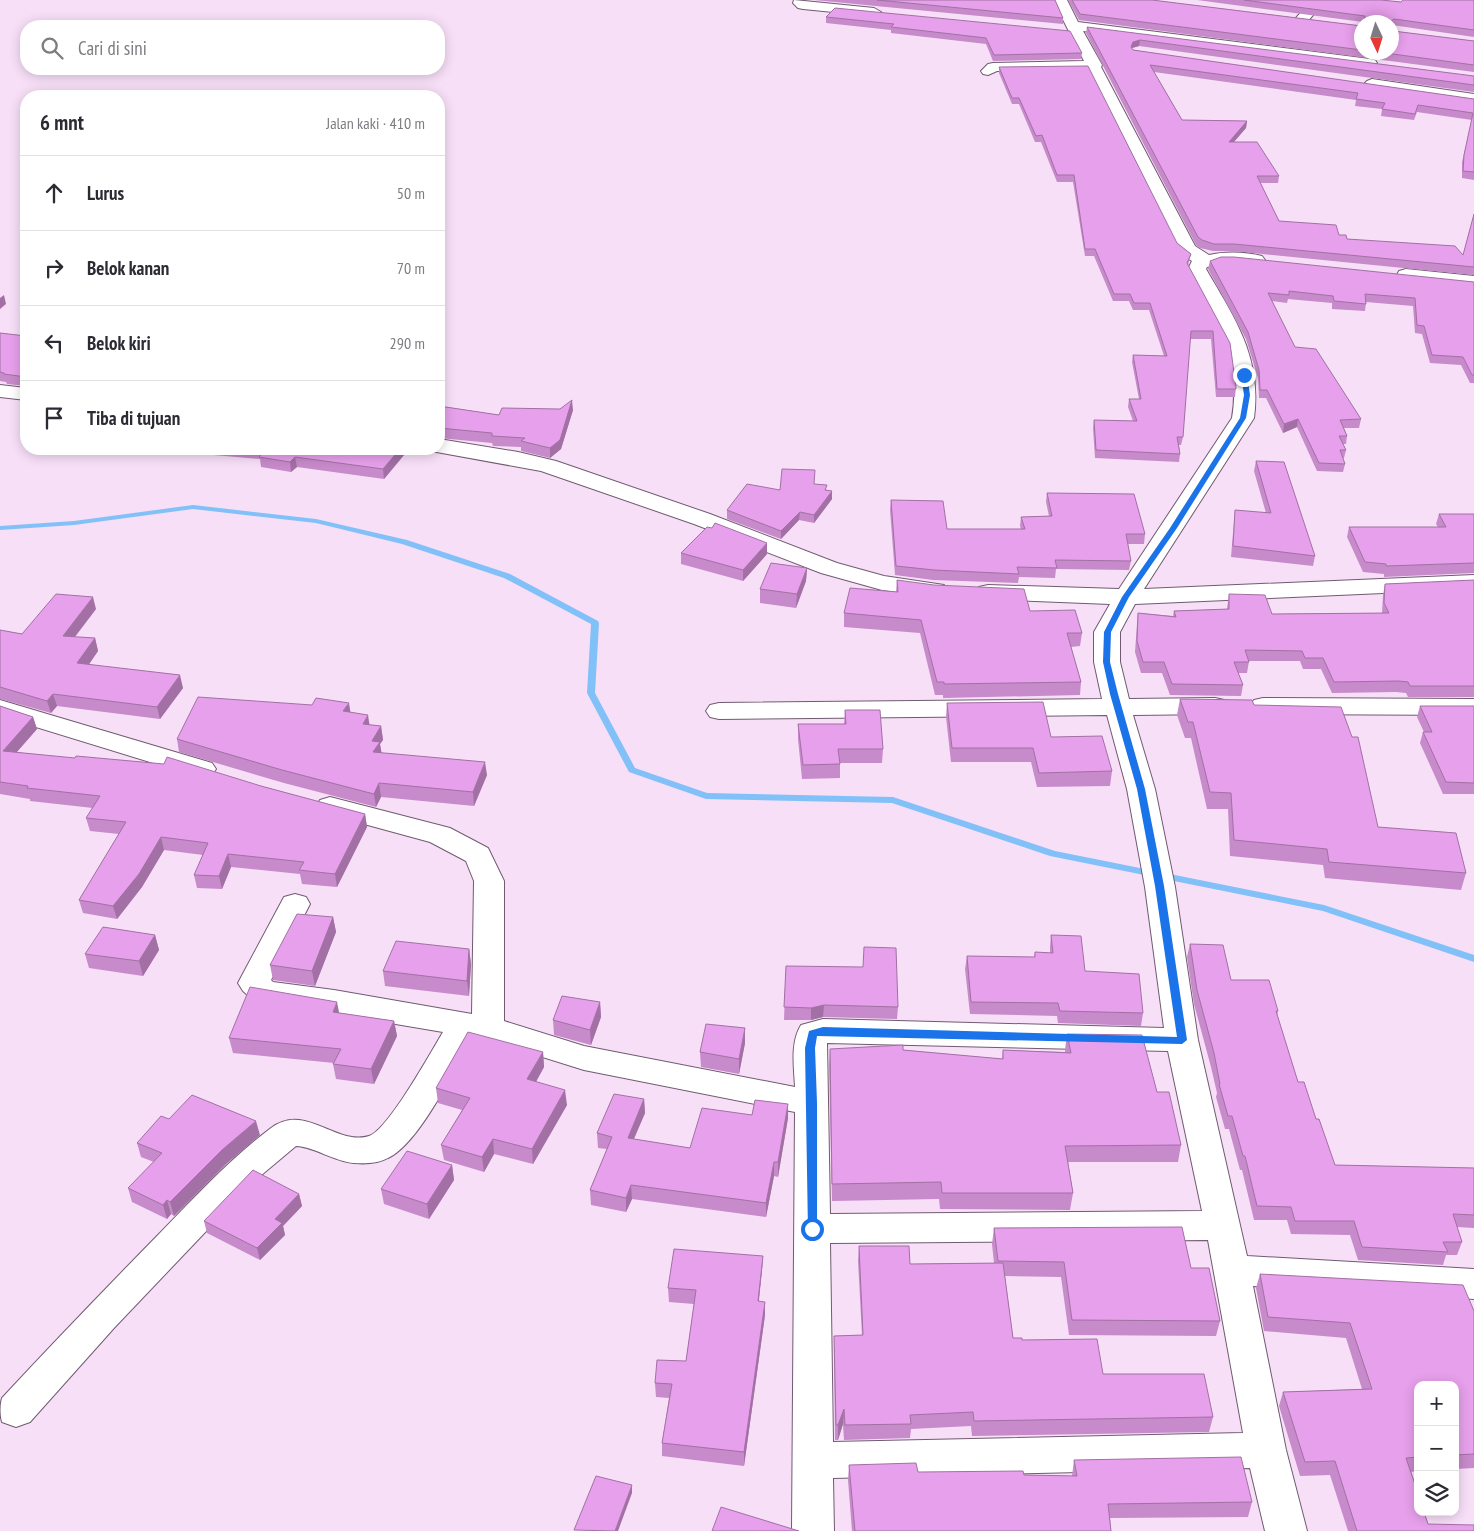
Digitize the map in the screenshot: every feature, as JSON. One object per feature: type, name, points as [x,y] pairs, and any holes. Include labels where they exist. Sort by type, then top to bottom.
[{"type":"street","points":[[801,0],[800,3],[803,5],[886,13]]},
{"type":"street","points":[[1060,0],[1095,65],[1187,249],[1206,260],[1233,258],[1280,263]]},
{"type":"street","points":[[1282,58],[1319,0]]},
{"type":"street","points":[[1056,30],[1282,58],[1382,65]]},
{"type":"street","points":[[1077,34],[1102,47]]},
{"type":"street","points":[[988,71],[993,67],[1002,66],[1095,65]]},
{"type":"street","points":[[1360,83],[1474,99]]},
{"type":"street","points":[[1206,260],[1197,269],[1240,350],[1247,395],[1243,418],[1173,528],[1126,597],[1107,632],[1107,662],[1141,789],[1156,870],[1182,1040],[1223,1225],[1266,1450],[1286,1531]]},
{"type":"street","points":[[1385,274],[1474,282]]},
{"type":"street","points":[[0,391],[20,393]]},
{"type":"street","points":[[445,447],[548,466],[702,518],[754,540],[847,573],[882,583],[933,590],[1126,597],[1474,582]]},
{"type":"street","points":[[719,711],[1117,705],[1474,707]]},
{"type":"street","points":[[0,708],[228,777]]},
{"type":"street","points":[[16,1410],[101,1317],[240,1173],[286,1135],[300,1132],[334,1145],[354,1150],[376,1149],[388,1141],[409,1116],[476,1027],[489,881],[478,855],[440,834],[302,799]]},
{"type":"street","points":[[295,904],[254,983],[264,992],[334,1001],[476,1027],[584,1058],[812,1103]]},
{"type":"street","points":[[813,1531],[812,1103],[810,1048],[812,1033],[823,1031],[1182,1040]]},
{"type":"street","points":[[812,1229],[1223,1225]]},
{"type":"street","points":[[1232,1270],[1474,1284]]},
{"type":"street","points":[[812,1460],[1266,1450]]},
{"type":"building","points":[[877,0],[1055,0],[1063,18]]},
{"type":"building","points":[[1072,0],[1152,0],[1354,25],[1354,49],[1080,14]]},
{"type":"building","points":[[1244,0],[1381,0],[1401,2],[1403,0],[1474,0],[1474,30],[1399,20],[1399,15],[1357,15]]},
{"type":"building","points":[[835,8],[1070,31],[1082,53],[994,55],[986,38],[891,27],[894,24],[826,17]]},
{"type":"building","points":[[1087,27],[1474,76],[1474,85],[1140,40],[1133,42],[1131,47],[1133,50],[1474,99],[1474,172],[1463,171],[1464,155],[1473,113],[1418,105],[1415,114],[1382,109],[1385,103],[1356,99],[1358,93],[1150,65],[1182,120],[1247,121],[1229,142],[1257,142],[1279,176],[1257,176],[1279,221],[1336,225],[1339,235],[1346,235],[1347,239],[1455,246],[1463,255],[1474,214],[1474,267],[1234,244],[1214,244],[1202,240],[1198,237]]},
{"type":"building","points":[[1399,32],[1474,41],[1474,65],[1399,55]]},
{"type":"building","points":[[1088,66],[1177,243],[1191,254],[1187,263],[1230,343],[1236,389],[1217,389],[1213,331],[1191,331],[1183,437],[1177,437],[1180,454],[1096,450],[1094,420],[1137,421],[1129,399],[1141,399],[1133,355],[1167,356],[1150,303],[1134,303],[1130,294],[1114,294],[1095,249],[1085,249],[1074,175],[1057,175],[1042,135],[1036,136],[1019,98],[1012,98],[999,67]]},
{"type":"building","points":[[1221,257],[1474,282],[1474,375],[1472,375],[1463,357],[1432,355],[1424,326],[1417,325],[1415,298],[1365,294],[1366,304],[1334,301],[1333,296],[1289,291],[1289,295],[1268,293],[1295,347],[1316,349],[1361,419],[1340,420],[1347,436],[1339,436],[1346,450],[1340,450],[1345,464],[1319,463],[1298,419],[1284,424],[1267,390],[1260,390],[1259,370],[1248,332],[1210,261]]},
{"type":"building","points":[[0,333],[20,335],[20,376],[0,372]]},
{"type":"building","points":[[572,400],[560,440],[550,448],[521,441],[525,438],[492,436],[492,433],[445,429],[445,407],[499,415],[502,408],[560,409]]},
{"type":"building","points":[[261,455],[395,455],[383,469],[295,457],[290,462],[259,457]]},
{"type":"building","points":[[1256,461],[1284,462],[1315,556],[1233,546],[1235,510],[1271,513]]},
{"type":"building","points":[[782,469],[815,470],[814,484],[827,485],[825,490],[832,491],[814,515],[800,512],[781,531],[727,510],[747,484],[780,490]]},
{"type":"building","points":[[1047,493],[1134,494],[1145,534],[1126,534],[1131,561],[1055,560],[1057,568],[1017,567],[1019,574],[934,570],[896,566],[891,500],[943,501],[947,529],[1025,529],[1021,517],[1052,516]]},
{"type":"building","points":[[1439,514],[1474,514],[1474,563],[1386,566],[1386,564],[1365,562],[1349,527],[1446,527]]},
{"type":"building","points":[[715,523],[767,543],[743,570],[681,553],[707,527],[712,528]]},
{"type":"building","points":[[771,563],[807,568],[797,594],[760,589]]},
{"type":"building","points":[[897,580],[934,585],[1024,589],[1030,611],[1075,610],[1082,633],[1067,633],[1081,682],[944,684],[944,682],[937,682],[921,620],[844,613],[850,588],[898,592]]},
{"type":"building","points":[[1474,580],[1474,686],[1410,686],[1408,682],[1399,681],[1334,682],[1323,658],[1305,658],[1302,651],[1245,650],[1249,662],[1234,662],[1243,685],[1172,684],[1164,662],[1143,662],[1137,641],[1138,613],[1176,617],[1174,611],[1229,609],[1229,594],[1265,595],[1272,614],[1389,613],[1384,603],[1385,584]]},
{"type":"building","points":[[56,594],[93,597],[63,636],[95,638],[77,663],[180,675],[157,707],[53,694],[47,701],[0,687],[0,630],[22,634]]},
{"type":"building","points":[[198,697],[312,705],[316,698],[349,703],[343,711],[368,715],[363,724],[381,726],[372,741],[380,742],[373,752],[485,762],[473,792],[379,783],[374,794],[282,770],[177,739]]},
{"type":"building","points":[[1180,699],[1252,700],[1254,705],[1341,707],[1352,737],[1358,737],[1378,827],[1456,833],[1466,873],[1329,862],[1327,849],[1234,840],[1231,793],[1210,792],[1193,722],[1188,722]]},
{"type":"building","points":[[1043,702],[1051,737],[1102,736],[1112,771],[1039,773],[1033,748],[952,748],[947,703]]},
{"type":"building","points":[[0,706],[33,717],[3,751],[164,764],[167,757],[261,786],[365,814],[335,874],[299,870],[304,862],[228,854],[219,876],[194,875],[208,843],[161,837],[139,874],[113,906],[79,900],[126,822],[86,818],[100,796],[27,788],[28,786],[0,782]]},
{"type":"building","points":[[1420,706],[1474,706],[1474,783],[1446,782],[1423,732],[1432,732]]},
{"type":"building","points":[[845,710],[880,710],[883,749],[838,749],[840,764],[803,765],[798,724],[846,724]]},
{"type":"building","points":[[297,914],[333,917],[312,971],[270,965]]},
{"type":"building","points":[[103,927],[155,935],[139,961],[85,954]]},
{"type":"building","points":[[1051,935],[1081,936],[1085,971],[1139,974],[1143,1013],[1060,1011],[1058,1003],[971,1002],[967,956],[1035,957],[1035,952],[1053,953]]},
{"type":"building","points":[[396,941],[469,949],[467,981],[383,971]]},
{"type":"building","points":[[1190,944],[1223,945],[1231,980],[1269,980],[1278,1011],[1276,1011],[1298,1082],[1304,1082],[1316,1119],[1319,1119],[1335,1165],[1474,1168],[1474,1215],[1453,1214],[1462,1242],[1443,1242],[1448,1252],[1362,1247],[1354,1221],[1295,1221],[1291,1207],[1257,1206],[1245,1156],[1243,1156],[1232,1116],[1228,1116],[1219,1084],[1214,1053],[1197,990]]},
{"type":"building","points":[[864,947],[896,948],[898,1007],[824,1005],[811,1008],[784,1007],[786,966],[863,967]]},
{"type":"building","points":[[250,987],[337,1002],[333,1012],[394,1021],[371,1069],[333,1064],[341,1049],[229,1038]]},
{"type":"building","points":[[562,996],[600,1002],[590,1030],[553,1020]]},
{"type":"building","points":[[706,1024],[745,1028],[739,1059],[700,1052]]},
{"type":"building","points":[[468,1032],[543,1052],[527,1079],[565,1090],[532,1149],[493,1139],[482,1157],[441,1145],[470,1098],[436,1088]]},
{"type":"building","points":[[1067,1034],[1142,1035],[1157,1092],[1169,1092],[1181,1145],[1065,1146],[1073,1193],[942,1193],[941,1182],[832,1184],[830,1049],[903,1045],[903,1050],[1003,1059],[1003,1050],[1071,1053]]},
{"type":"building","points":[[614,1094],[644,1099],[628,1138],[690,1148],[702,1108],[752,1115],[755,1100],[788,1104],[778,1162],[774,1162],[766,1203],[631,1185],[626,1198],[590,1190],[612,1137],[597,1133]]},
{"type":"building","points":[[192,1095],[256,1121],[222,1150],[170,1202],[167,1200],[163,1205],[128,1188],[162,1153],[137,1143],[161,1116],[169,1119]]},
{"type":"building","points":[[407,1151],[452,1165],[427,1204],[381,1189]]},
{"type":"building","points":[[253,1170],[299,1194],[275,1219],[282,1223],[257,1248],[204,1221]]},
{"type":"building","points":[[1182,1227],[1191,1268],[1209,1268],[1220,1321],[1072,1320],[1064,1262],[998,1261],[994,1228]]},
{"type":"building","points":[[859,1246],[909,1246],[910,1264],[1003,1263],[1013,1338],[1022,1338],[1022,1340],[1097,1339],[1103,1374],[1204,1374],[1213,1417],[974,1421],[973,1412],[910,1415],[911,1424],[845,1425],[844,1409],[838,1425],[836,1425],[834,1336],[863,1335]]},
{"type":"building","points":[[674,1249],[763,1256],[758,1301],[765,1302],[744,1452],[662,1443],[672,1384],[655,1383],[657,1360],[686,1361],[696,1290],[668,1288]]},
{"type":"building","points":[[1260,1274],[1463,1285],[1474,1311],[1474,1454],[1459,1455],[1459,1381],[1414,1381],[1414,1457],[1406,1458],[1414,1481],[1414,1516],[1425,1516],[1428,1524],[1474,1525],[1474,1531],[1357,1531],[1335,1461],[1305,1462],[1283,1392],[1372,1389],[1350,1323],[1268,1317]]},
{"type":"building","points":[[1241,1457],[1252,1502],[1108,1504],[1111,1531],[855,1531],[849,1465],[916,1463],[918,1472],[1023,1471],[1024,1475],[1077,1476],[1074,1460]]},
{"type":"building","points":[[596,1476],[632,1485],[615,1531],[574,1530]]},
{"type":"building","points":[[721,1507],[799,1531],[712,1531]]},
{"type":"waterway","points":[[0,528],[74,523],[193,507],[316,521],[404,542],[507,576],[595,623],[591,693],[632,770],[706,796],[893,800],[1053,854],[1324,908],[1474,959]]},
{"type":"route","points":[[812,1229],[810,1048],[812,1033],[823,1031],[1182,1040],[1160,886],[1141,789],[1114,694],[1107,662],[1107,632],[1126,597],[1173,528],[1243,418],[1247,395],[1244,375]]}]
